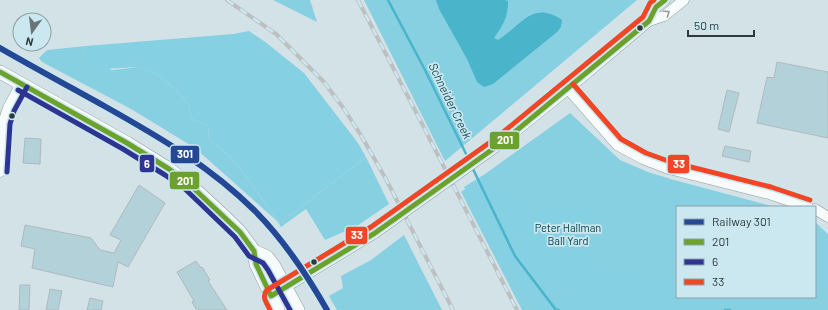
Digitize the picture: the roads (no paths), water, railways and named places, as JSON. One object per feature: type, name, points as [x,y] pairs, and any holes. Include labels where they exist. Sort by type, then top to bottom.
[{"type":"main road","points":[[0,72],[127,143],[169,169],[189,184],[240,232],[254,251],[256,264],[278,310]]},
{"type":"main road","points":[[254,251],[267,257],[298,310]]},
{"type":"street","points":[[649,21],[656,7],[664,0]]},
{"type":"street","points":[[272,296],[375,233],[500,144],[649,21],[664,16],[684,0]]},
{"type":"street","points":[[0,172],[3,123],[8,108],[20,84]]},
{"type":"street","points":[[568,89],[617,144],[643,159],[683,173],[769,194],[805,206]]},
{"type":"street","points":[[816,211],[828,218]]},
{"type":"waterway","name":"Schneider Creek","points":[[388,0],[425,70],[470,162]]},
{"type":"waterway","name":"Schneider Creek","points":[[472,167],[515,256],[556,310],[559,310]]},
{"type":"waterway","name":"Schneider Creek","points":[[725,310],[730,310]]},
{"type":"railway","points":[[227,0],[276,34],[324,82],[344,109],[387,181],[453,310]]},
{"type":"railway","points":[[358,0],[517,310]]},
{"type":"rail line","name":"301","points":[[0,48],[166,142],[185,154],[221,181],[256,212],[277,235],[312,284],[327,310]]},
{"type":"park label","name":"Peter Hallman Ball Yard","points":[[568,234]]}]
